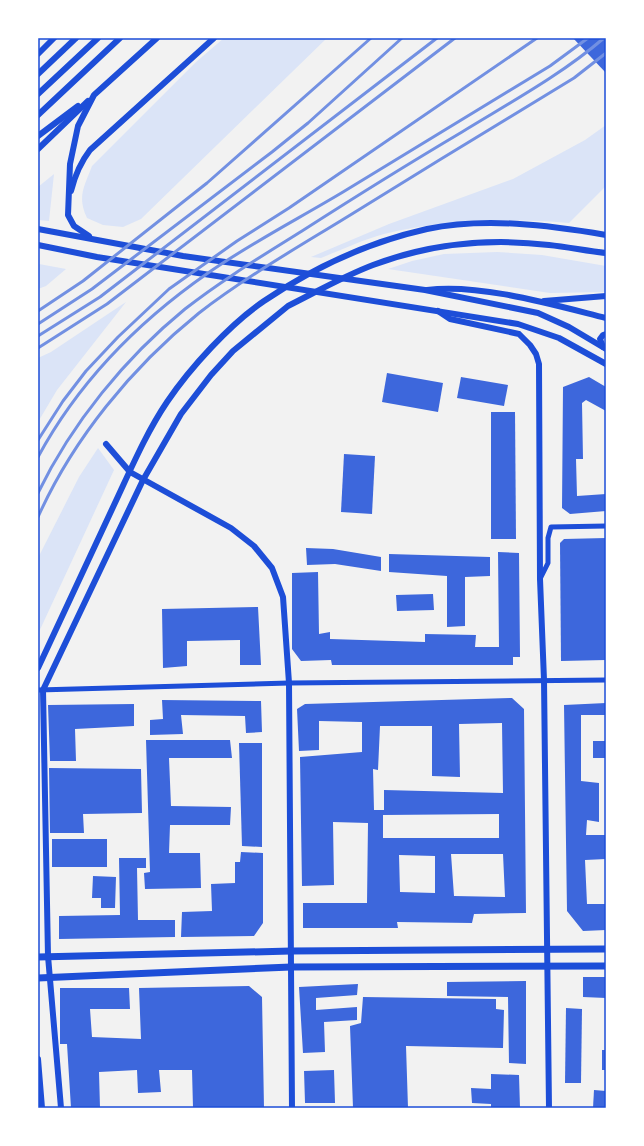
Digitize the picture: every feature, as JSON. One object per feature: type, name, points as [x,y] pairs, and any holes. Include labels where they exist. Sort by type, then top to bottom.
[{"type":"highway","points":[[38,957],[291,951],[547,950],[606,948]]},
{"type":"highway","points":[[38,978],[291,967],[606,966]]},
{"type":"main road","points":[[39,52],[54,38]]},
{"type":"main road","points":[[38,74],[76,38]]},
{"type":"main road","points":[[38,94],[98,38]]},
{"type":"main road","points":[[38,115],[120,38]]},
{"type":"main road","points":[[38,150],[157,38]]},
{"type":"main road","points":[[68,203],[77,171],[90,150],[214,38]]},
{"type":"main road","points":[[38,136],[94,96]]},
{"type":"main road","points":[[94,96],[78,126],[73,143],[68,179],[68,215],[74,226],[80,232],[98,240]]},
{"type":"main road","points":[[38,668],[130,472],[158,416],[194,366],[263,302],[333,261],[376,244],[428,229],[460,225],[525,224],[564,228],[606,235]]},
{"type":"main road","points":[[38,229],[183,256],[425,290],[538,313],[569,327],[604,348]]},
{"type":"main road","points":[[40,690],[143,480],[181,414],[210,375],[232,351],[288,306],[372,265],[422,250],[446,246],[492,242],[525,243],[606,253]]},
{"type":"main road","points":[[38,245],[97,257],[518,324],[559,338],[606,364]]},
{"type":"main road","points":[[425,290],[442,288],[457,289],[537,301],[606,318]]},
{"type":"main road","points":[[537,301],[606,296]]},
{"type":"main road","points":[[438,312],[450,319],[519,334],[536,354],[539,364],[540,579],[544,680],[549,1108]]},
{"type":"main road","points":[[604,348],[600,339],[606,334]]},
{"type":"main road","points":[[106,444],[130,472],[231,528],[254,546],[264,556],[272,568],[283,597],[288,683],[292,1108]]},
{"type":"main road","points":[[38,683],[40,690],[48,956],[61,1108]]},
{"type":"main road","points":[[38,1059],[42,1108]]},
{"type":"street","points":[[540,579],[548,563],[548,538],[551,527],[606,526]]},
{"type":"street","points":[[40,690],[288,683],[606,680]]},
{"type":"shaded area","points":[[224,38],[327,38],[141,219],[123,227],[103,225],[87,218],[82,204],[82,198],[84,186],[92,166],[196,62]]},
{"type":"shaded area","points":[[606,125],[606,186],[569,223],[499,220],[430,225],[376,236],[321,258],[311,257],[389,224],[513,179],[585,140]]},
{"type":"shaded area","points":[[54,174],[49,221],[38,220],[38,187]]},
{"type":"shaded area","points":[[497,252],[542,255],[606,266],[606,292],[550,293],[388,269],[412,261],[444,254]]},
{"type":"shaded area","points":[[38,264],[66,269],[46,286],[38,289]]},
{"type":"shaded area","points":[[126,302],[57,390],[38,422],[38,358],[51,352]]},
{"type":"shaded area","points":[[98,448],[114,470],[38,634],[38,558],[79,477]]},
{"type":"building","points":[[573,38],[606,38],[606,73]]},
{"type":"building","points":[[387,373],[443,383],[438,412],[382,402]]},
{"type":"building","points":[[461,377],[508,385],[504,406],[457,398]]},
{"type":"building","points":[[589,377],[606,387],[606,411],[586,400],[582,403],[583,459],[576,459],[577,496],[606,494],[606,511],[570,514],[562,508],[563,387]]},
{"type":"building","points":[[491,412],[515,412],[516,539],[491,539]]},
{"type":"building","points":[[344,454],[375,456],[372,514],[341,512]]},
{"type":"building","points":[[606,538],[606,660],[561,661],[560,543],[564,539]]},
{"type":"building","points":[[306,548],[333,549],[381,557],[381,571],[335,564],[307,565]]},
{"type":"building","points":[[498,552],[519,553],[520,657],[513,657],[513,665],[332,665],[331,660],[301,661],[292,649],[292,573],[318,572],[319,634],[330,632],[330,639],[425,642],[425,634],[476,635],[475,647],[499,647]]},
{"type":"building","points":[[389,554],[490,557],[490,576],[465,577],[465,626],[447,627],[447,576],[389,572]]},
{"type":"building","points":[[433,594],[434,610],[397,611],[396,595]]},
{"type":"building","points":[[258,607],[261,665],[240,665],[240,640],[187,641],[187,666],[163,668],[162,609]]},
{"type":"building","points":[[512,698],[524,709],[526,913],[474,914],[472,923],[397,922],[398,928],[303,928],[303,903],[367,903],[368,823],[333,822],[334,885],[302,886],[300,757],[362,752],[362,722],[319,721],[319,750],[299,751],[297,709],[305,704]],"holes":[[[502,723],[503,793],[384,790],[384,810],[374,810],[373,769],[378,770],[380,726],[432,726],[432,776],[460,777],[459,724]],[[499,814],[499,838],[383,838],[383,815]],[[451,854],[503,854],[505,897],[454,896]],[[399,855],[435,856],[435,893],[400,892]]]},
{"type":"building","points":[[162,700],[261,701],[262,732],[246,733],[245,716],[181,715],[183,734],[150,735],[150,720],[163,719]]},
{"type":"building","points":[[606,703],[606,715],[581,715],[581,781],[599,783],[599,822],[587,820],[586,835],[606,835],[606,859],[585,860],[587,904],[606,904],[606,930],[583,931],[567,911],[564,705]]},
{"type":"building","points":[[134,704],[134,726],[75,729],[76,761],[50,761],[48,705]]},
{"type":"building","points":[[146,740],[230,740],[232,758],[169,758],[171,806],[231,807],[230,825],[170,825],[169,853],[200,853],[201,888],[145,889],[144,873],[150,872]]},
{"type":"building","points":[[593,741],[606,741],[606,758],[593,758]]},
{"type":"building","points":[[239,743],[262,743],[262,847],[242,846]]},
{"type":"building","points":[[49,768],[141,769],[142,813],[83,814],[84,833],[50,833]]},
{"type":"building","points":[[52,839],[107,839],[107,867],[52,867]]},
{"type":"building","points":[[241,852],[263,853],[263,923],[254,936],[181,937],[182,912],[212,911],[211,884],[235,883],[235,862],[240,862]]},
{"type":"building","points":[[119,858],[146,858],[146,868],[137,868],[138,920],[175,920],[175,937],[59,939],[59,916],[120,915]]},
{"type":"building","points":[[93,876],[116,877],[115,908],[101,908],[101,898],[92,898]]},
{"type":"building","points":[[583,977],[606,977],[606,998],[583,997]]},
{"type":"building","points":[[526,981],[526,1064],[509,1063],[508,997],[447,996],[447,982]]},
{"type":"building","points":[[358,984],[357,995],[316,998],[316,1010],[357,1007],[357,1020],[324,1022],[325,1052],[303,1053],[299,987]]},
{"type":"building","points":[[249,986],[262,997],[264,1108],[193,1108],[192,1070],[159,1070],[161,1092],[138,1093],[137,1070],[99,1072],[100,1108],[71,1108],[67,1044],[60,1044],[60,988],[129,988],[130,1009],[90,1009],[92,1037],[141,1039],[139,988]]},
{"type":"building","points":[[363,997],[496,999],[496,1009],[504,1010],[503,1048],[406,1046],[408,1108],[353,1108],[350,1026],[361,1023]]},
{"type":"building","points":[[566,1008],[582,1009],[581,1083],[565,1083]]},
{"type":"building","points":[[602,1050],[606,1050],[606,1070],[602,1070]]},
{"type":"building","points":[[334,1070],[335,1103],[305,1103],[304,1071]]},
{"type":"building","points":[[491,1074],[519,1075],[520,1108],[491,1108],[491,1104],[472,1103],[471,1088],[491,1089]]},
{"type":"building","points":[[594,1090],[606,1091],[606,1108],[593,1108]]},
{"type":"railway","points":[[38,311],[83,281],[207,183],[371,38]]},
{"type":"railway","points":[[38,324],[92,289],[272,152],[308,123],[402,38]]},
{"type":"railway","points":[[38,336],[100,297],[437,38]]},
{"type":"railway","points":[[38,348],[107,304],[455,38]]},
{"type":"railway","points":[[38,440],[63,401],[86,371],[118,337],[169,289],[237,241],[289,208],[537,38]]},
{"type":"railway","points":[[38,457],[72,404],[112,355],[134,333],[183,292],[241,251],[343,192],[550,66],[588,38]]},
{"type":"railway","points":[[38,493],[67,442],[102,393],[121,370],[163,328],[185,309],[213,288],[257,259],[553,76],[604,38]]},
{"type":"railway","points":[[38,517],[68,460],[106,406],[150,357],[199,313],[237,285],[278,259],[574,78],[606,53]]}]
